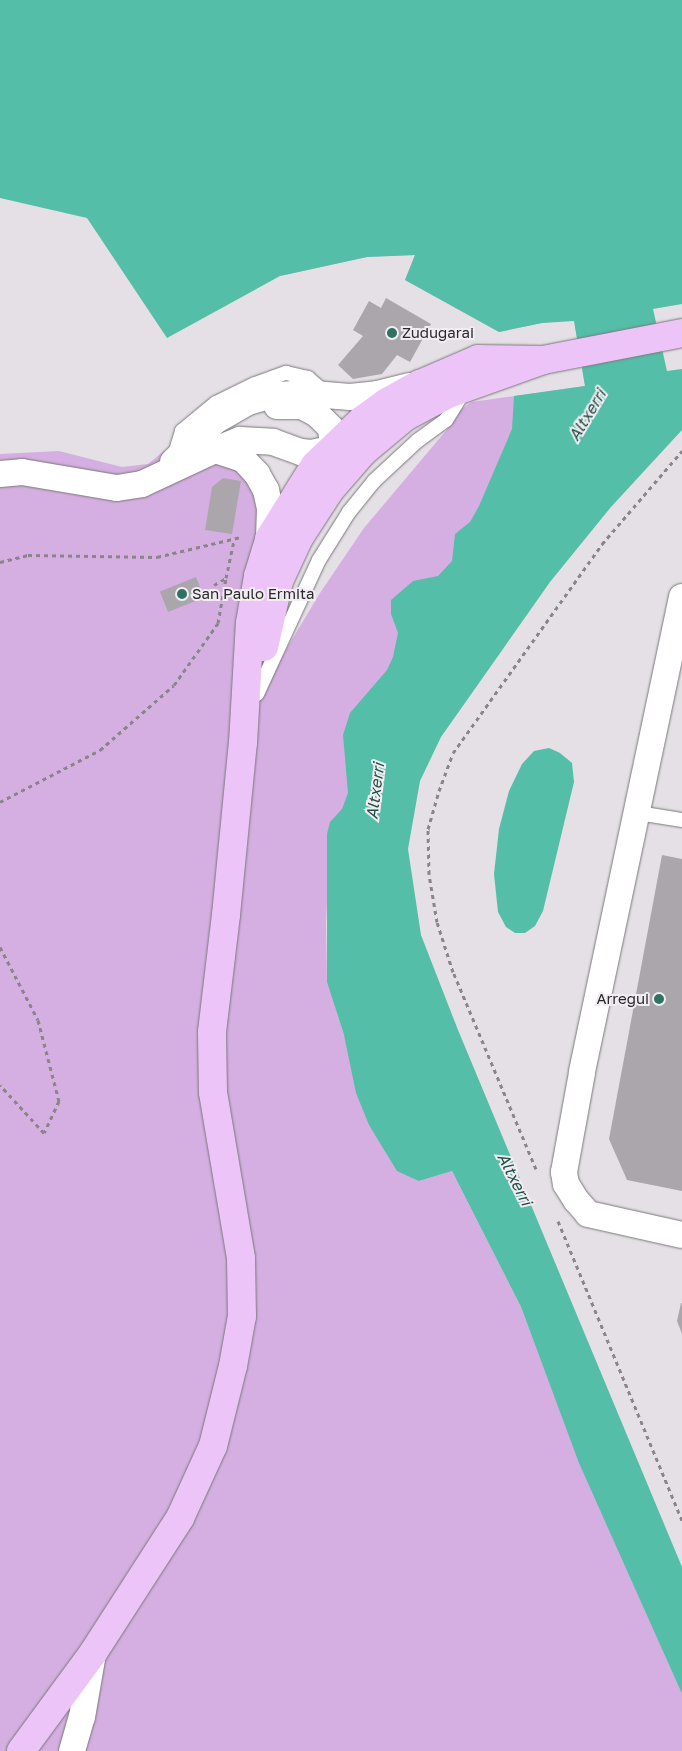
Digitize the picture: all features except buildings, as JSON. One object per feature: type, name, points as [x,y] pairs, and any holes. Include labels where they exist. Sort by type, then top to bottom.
[{"type":"highway","points":[[243,743],[257,694],[264,643],[279,581],[299,538],[330,490],[363,452],[405,417],[448,394],[542,360],[682,333]]},
{"type":"highway","points":[[21,1751],[93,1653],[180,1518],[213,1446],[233,1366],[242,1316],[241,1258],[213,1092],[212,1032],[243,743],[250,623],[258,576],[269,533],[315,466],[362,420],[387,402],[420,384],[478,359],[542,360]]},
{"type":"street","points":[[142,484],[173,462],[215,421],[248,402],[269,396],[324,393],[350,397],[377,394],[420,384]]},
{"type":"street","points":[[215,421],[257,409],[302,406],[317,414],[331,428],[332,462],[296,516],[286,538],[279,581]]},
{"type":"street","points":[[0,474],[22,472],[117,488],[142,484],[240,440],[273,442],[301,452],[312,453],[356,442],[405,417]]},
{"type":"street","points":[[216,450],[243,459],[257,474],[266,490],[270,509],[269,533]]},
{"type":"street","points":[[682,597],[582,1073],[564,1172],[566,1184],[588,1214],[682,1235]]},
{"type":"street","points":[[72,1751],[82,1717],[93,1653]]},
{"type":"lane","points":[[173,462],[182,431],[216,403],[255,384],[286,372],[308,378],[324,393]]},
{"type":"lane","points":[[257,694],[319,560],[349,512],[374,481],[417,441],[446,420],[466,388]]},
{"type":"lane","points":[[638,813],[682,820]]},
{"type":"path","points":[[538,1173],[453,972],[438,922],[428,874],[428,829],[438,791],[453,753],[602,544],[682,451]]},
{"type":"path","points":[[0,562],[28,555],[157,557],[269,533]]},
{"type":"path","points":[[0,802],[100,750],[174,685],[218,623],[234,539]]},
{"type":"path","points":[[214,586],[226,578]]},
{"type":"path","points":[[0,947],[38,1020],[59,1101],[44,1133],[0,1085]]},
{"type":"path","points":[[556,1217],[682,1521]]},
{"type":"shaded area","points":[[534,179],[600,383],[329,858],[326,924],[327,981],[344,1035],[419,1181],[452,1171],[521,1307],[580,1463],[682,1694],[682,1751],[0,1751],[0,454],[59,451],[122,467],[148,464],[164,451],[227,463],[249,478],[260,510],[251,562],[270,676],[320,593],[364,528],[455,420],[458,411],[472,402],[585,386],[574,320],[542,323],[499,332],[405,280],[415,255],[367,257],[280,276]]},
{"type":"water","name":"Altxerri","points":[[0,0],[682,0],[682,304],[653,309],[667,371],[682,369],[682,430],[611,507],[550,582],[441,737],[420,781],[408,849],[421,935],[458,1030],[682,1567],[682,1694],[579,1463],[521,1307],[452,1171],[419,1181],[397,1171],[369,1125],[356,1093],[344,1035],[327,982],[327,834],[330,822],[342,809],[348,793],[343,735],[350,713],[387,670],[393,657],[398,633],[391,614],[391,600],[413,581],[438,576],[452,561],[455,534],[470,522],[479,506],[512,429],[514,396],[585,386],[574,321],[542,323],[499,332],[405,280],[415,255],[367,257],[280,276],[167,338],[87,218],[0,198]]},
{"type":"water","points":[[549,748],[560,753],[572,763],[574,782],[543,911],[535,926],[525,933],[515,933],[506,927],[498,912],[494,874],[499,829],[509,791],[522,764],[534,751]]},
{"type":"place","name":"Zudugarai","points":[[392,333]]},
{"type":"place","name":"San Paulo Ermita","points":[[182,594]]},
{"type":"place","name":"Arregui","points":[[659,999]]}]
